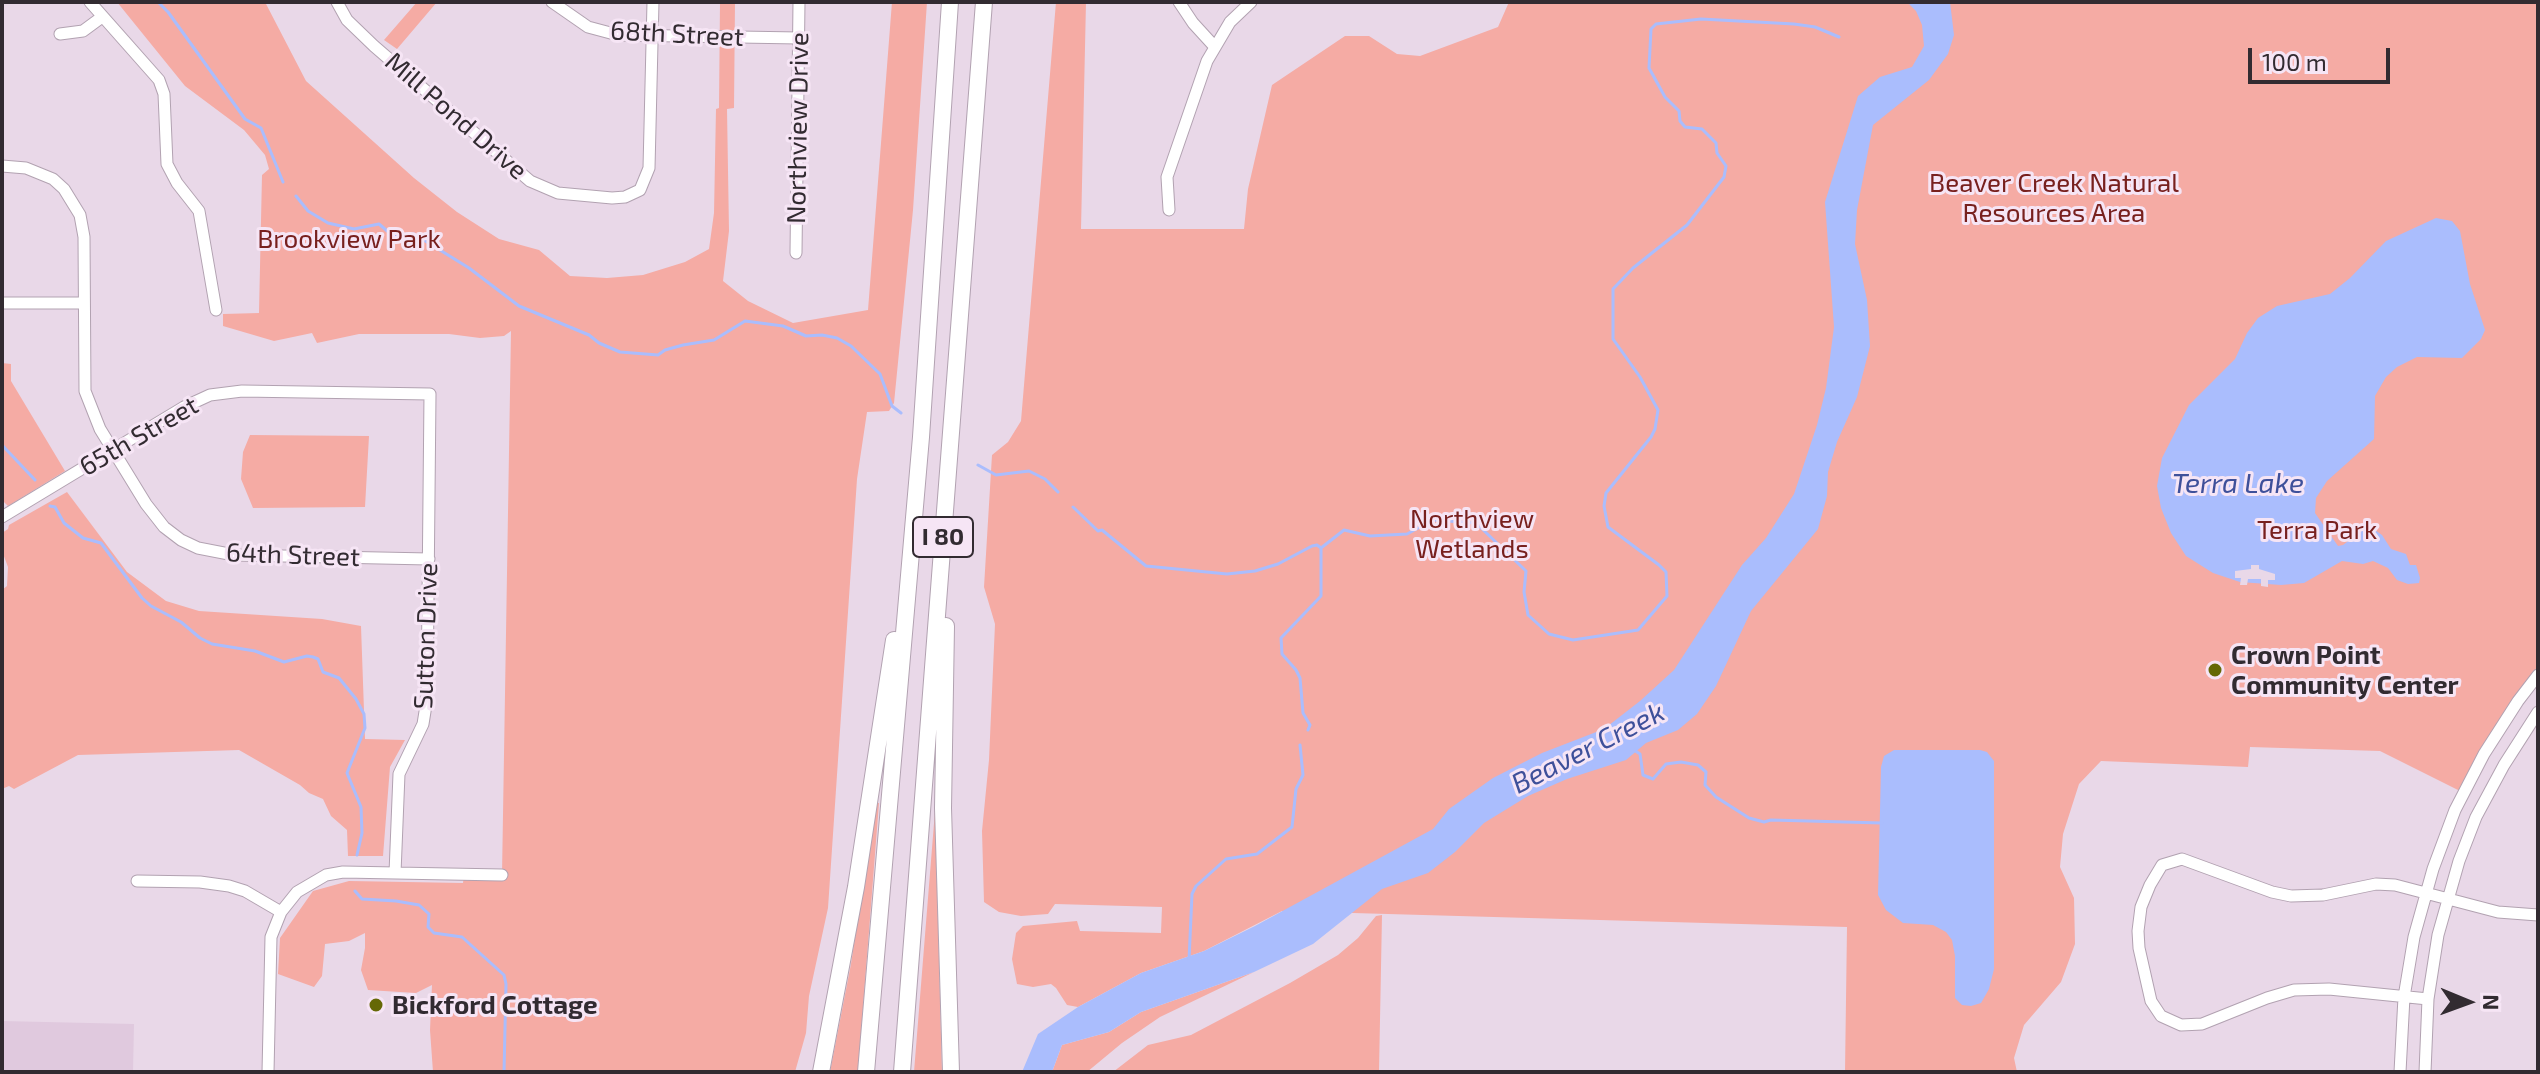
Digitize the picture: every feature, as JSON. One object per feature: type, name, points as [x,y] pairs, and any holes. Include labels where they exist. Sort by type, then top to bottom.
[{"type":"highway","name":"I 80","points":[[866,1072],[909,584],[950,2]]},
{"type":"highway","name":"I 80","points":[[902,1072],[984,2]]},
{"type":"highway","points":[[949,458],[943,808],[951,1072]]},
{"type":"highway","points":[[821,1072],[856,887],[896,625],[909,584]]},
{"type":"street","points":[[90,2],[159,80],[164,94],[167,164],[177,183],[199,211],[216,310]]},
{"type":"street","name":"Mill Pond Drive","points":[[337,2],[347,20],[374,46],[530,181],[574,196],[625,197],[640,190],[651,155],[652,37]]},
{"type":"street","points":[[652,37],[653,2]]},
{"type":"street","name":"Northview Drive","points":[[796,253],[799,2]]},
{"type":"street","points":[[1179,2],[1214,46]]},
{"type":"street","points":[[1169,210],[1167,177],[1214,46],[1230,22],[1251,2]]},
{"type":"street","name":"68th Street","points":[[557,6],[575,20],[603,32],[652,37],[799,38]]},
{"type":"street","points":[[60,34],[83,31],[102,17]]},
{"type":"street","points":[[2,166],[26,168],[53,179],[73,201],[80,215],[84,237],[85,391],[100,429],[113,450]]},
{"type":"street","points":[[2,303],[84,303]]},
{"type":"street","name":"65th Street","points":[[2,517],[195,401],[227,392],[430,394]]},
{"type":"street","name":"Sutton Drive","points":[[395,873],[399,774],[418,737],[426,711],[430,394]]},
{"type":"street","name":"64th Street","points":[[113,450],[164,527],[198,548],[234,555],[429,559]]},
{"type":"street","points":[[2400,1072],[2404,997],[2414,937],[2455,810],[2484,754],[2538,675]]},
{"type":"street","points":[[2425,1072],[2428,999],[2438,935],[2448,900],[2476,817],[2538,712]]},
{"type":"street","points":[[2428,999],[2329,989],[2294,990],[2202,1024],[2181,1025],[2169,1021],[2155,1009],[2146,986],[2138,931],[2141,907],[2162,865],[2182,859],[2291,896],[2323,895],[2376,884],[2395,885],[2498,912],[2538,915]]},
{"type":"street","points":[[268,1072],[271,937],[281,912],[297,892],[326,875],[343,872],[502,875]]},
{"type":"street","points":[[137,881],[200,882],[229,886],[245,891],[281,912]]},
{"type":"shaded area","points":[[2,1021],[134,1024],[133,1072],[2,1072]]},
{"type":"green space","name":"Brookview Park","points":[[117,2],[265,2],[306,81],[414,178],[457,212],[499,239],[539,250],[570,276],[607,278],[643,275],[685,262],[709,249],[714,213],[716,109],[719,108],[720,2],[735,2],[734,108],[727,109],[729,231],[723,281],[748,301],[793,323],[868,310],[892,2],[927,2],[913,210],[894,403],[889,411],[867,412],[857,479],[828,908],[809,996],[806,1033],[795,1072],[433,1072],[430,1030],[432,985],[416,993],[368,990],[361,970],[365,933],[349,941],[325,944],[322,976],[314,987],[278,974],[280,938],[313,891],[349,881],[463,883],[464,874],[502,875],[511,331],[504,336],[480,338],[449,334],[359,334],[317,343],[312,333],[274,341],[223,326],[223,314],[259,313],[262,175],[269,169],[265,155],[244,130],[185,86]]},
{"type":"green space","points":[[417,2],[437,2],[397,49],[384,40]]},
{"type":"green space","points":[[1056,2],[1086,2],[1081,229],[1244,229],[1248,189],[1272,85],[1345,36],[1369,36],[1397,54],[1420,56],[1498,27],[1509,2],[2538,2],[2538,675],[2464,793],[2380,751],[2250,747],[2248,767],[2101,761],[2079,784],[2063,834],[2060,867],[2074,898],[2075,944],[2061,982],[2024,1025],[2014,1058],[2017,1072],[1845,1072],[1847,927],[1282,911],[1204,951],[1141,973],[1078,1007],[1067,1005],[1051,984],[1033,987],[1017,984],[1012,959],[1016,933],[1023,926],[1077,921],[1080,931],[1161,933],[1162,907],[1055,904],[1048,914],[1021,916],[999,912],[984,902],[982,831],[989,760],[995,624],[984,587],[992,455],[1008,442],[1021,421]]},
{"type":"green space","points":[[2,363],[11,364],[11,381],[65,471],[8,506],[2,500]]},
{"type":"green space","points":[[250,435],[369,436],[365,507],[253,508],[241,479],[243,452]]},
{"type":"green space","points":[[67,492],[127,572],[166,601],[199,611],[322,619],[361,626],[365,739],[405,740],[390,767],[383,856],[348,856],[347,830],[331,816],[323,799],[239,750],[78,755],[14,789],[9,786],[2,789],[2,590],[7,586],[8,567],[2,551],[2,533],[9,525]]},
{"type":"green space","points":[[875,803],[879,803],[858,1072],[830,1072],[851,964]]},
{"type":"green space","points":[[935,811],[942,1072],[914,1072]]},
{"type":"green space","points":[[1382,915],[1379,1072],[1113,1072],[1148,1045],[1191,1035],[1338,955],[1358,938],[1376,916]]},
{"type":"green space","points":[[1254,972],[1160,1017],[1087,1072],[1052,1072],[1062,1045],[1109,1032],[1141,1012]]},
{"type":"water","name":"Beaver Creek","points":[[1907,2],[1950,2],[1954,35],[1948,54],[1929,80],[1873,125],[1857,210],[1855,244],[1867,300],[1870,346],[1857,397],[1837,442],[1828,472],[1827,496],[1818,529],[1751,611],[1716,686],[1697,714],[1678,730],[1646,743],[1626,760],[1567,779],[1528,796],[1484,823],[1428,873],[1382,889],[1313,944],[1254,972],[1141,1012],[1109,1032],[1062,1045],[1052,1072],[1022,1072],[1038,1034],[1078,1007],[1141,973],[1204,951],[1255,926],[1433,829],[1449,809],[1493,778],[1542,753],[1604,729],[1674,670],[1742,565],[1766,538],[1794,494],[1826,388],[1834,327],[1825,202],[1858,96],[1880,77],[1912,67],[1924,46],[1922,25],[1916,11]]},
{"type":"water","name":"Terra Lake","points":[[2436,218],[2452,221],[2460,231],[2470,284],[2485,330],[2481,339],[2462,358],[2417,357],[2397,367],[2386,377],[2375,396],[2374,439],[2327,481],[2316,498],[2315,513],[2338,546],[2363,530],[2372,528],[2382,535],[2391,549],[2406,554],[2410,565],[2416,565],[2419,583],[2408,584],[2397,580],[2388,568],[2373,561],[2363,564],[2342,561],[2304,583],[2240,582],[2213,573],[2186,556],[2171,533],[2161,508],[2157,486],[2162,458],[2189,405],[2235,359],[2258,318],[2277,306],[2330,294],[2386,241]]},
{"type":"water","points":[[1894,750],[1980,750],[1987,752],[1994,761],[1994,969],[1989,989],[1981,1003],[1962,1005],[1955,998],[1955,956],[1952,940],[1946,932],[1933,925],[1903,923],[1886,910],[1878,895],[1881,767],[1884,756]]},
{"type":"pier","points":[[2251,565],[2259,565],[2259,569],[2275,574],[2275,580],[2268,580],[2268,587],[2261,586],[2261,579],[2248,579],[2247,585],[2240,585],[2241,578],[2235,578],[2235,571],[2251,569]]},
{"type":"waterway","points":[[158,2],[245,119],[261,128],[283,182]]},
{"type":"waterway","points":[[1308,730],[1310,725],[1303,713],[1300,678],[1282,654],[1281,638],[1321,596],[1321,548],[1344,530],[1370,536],[1407,534],[1433,520],[1476,523],[1526,571],[1524,592],[1528,615],[1549,634],[1573,640],[1638,630],[1667,596],[1666,572],[1608,527],[1604,506],[1606,493],[1651,437],[1658,410],[1640,377],[1613,339],[1613,289],[1633,268],[1687,225],[1724,177],[1726,166],[1717,153],[1716,143],[1702,129],[1685,127],[1680,121],[1679,111],[1665,97],[1649,68],[1651,29],[1656,24],[1701,19],[1794,24],[1815,27],[1839,37]]},
{"type":"waterway","points":[[296,196],[308,211],[328,223],[354,229],[379,224],[392,235],[414,234],[469,268],[519,306],[589,335],[620,352],[658,355],[683,345],[714,340],[745,321],[783,326],[806,336],[837,338],[851,346],[880,374],[892,406],[901,413]]},
{"type":"waterway","points":[[2,445],[35,480]]},
{"type":"waterway","points":[[978,465],[996,475],[1029,471],[1045,479],[1058,492]]},
{"type":"waterway","points":[[50,506],[55,507],[64,523],[83,538],[101,543],[151,606],[181,622],[200,638],[212,644],[255,651],[284,662],[313,657],[318,659],[323,672],[339,678],[364,714],[365,728],[347,773],[361,807],[362,833],[357,855]]},
{"type":"waterway","points":[[1073,507],[1098,531],[1102,530],[1146,566],[1227,574],[1255,571],[1278,564],[1312,546],[1321,548]]},
{"type":"waterway","points":[[1189,960],[1192,894],[1196,886],[1226,859],[1257,854],[1292,827],[1296,789],[1303,775],[1300,745]]},
{"type":"waterway","name":"Beaver Creek","points":[[1634,750],[1640,754],[1643,775],[1653,779],[1666,764],[1681,762],[1698,765],[1706,772],[1705,785],[1716,797],[1749,818],[1764,822],[1882,823]]},
{"type":"waterway","points":[[355,891],[362,899],[419,905],[429,914],[428,927],[434,933],[462,937],[504,975],[504,1072]]},
{"type":"place","name":"Crown Point Community Center","points":[[2215,670]]},
{"type":"place","name":"Bickford Cottage","points":[[376,1005]]},
{"type":"park label","name":"Beaver Creek Natural Resources Area","points":[[2054,198]]},
{"type":"park label","name":"Terra Park","points":[[2317,530]]},
{"type":"park label","name":"Northview Wetlands","points":[[1472,534]]}]
